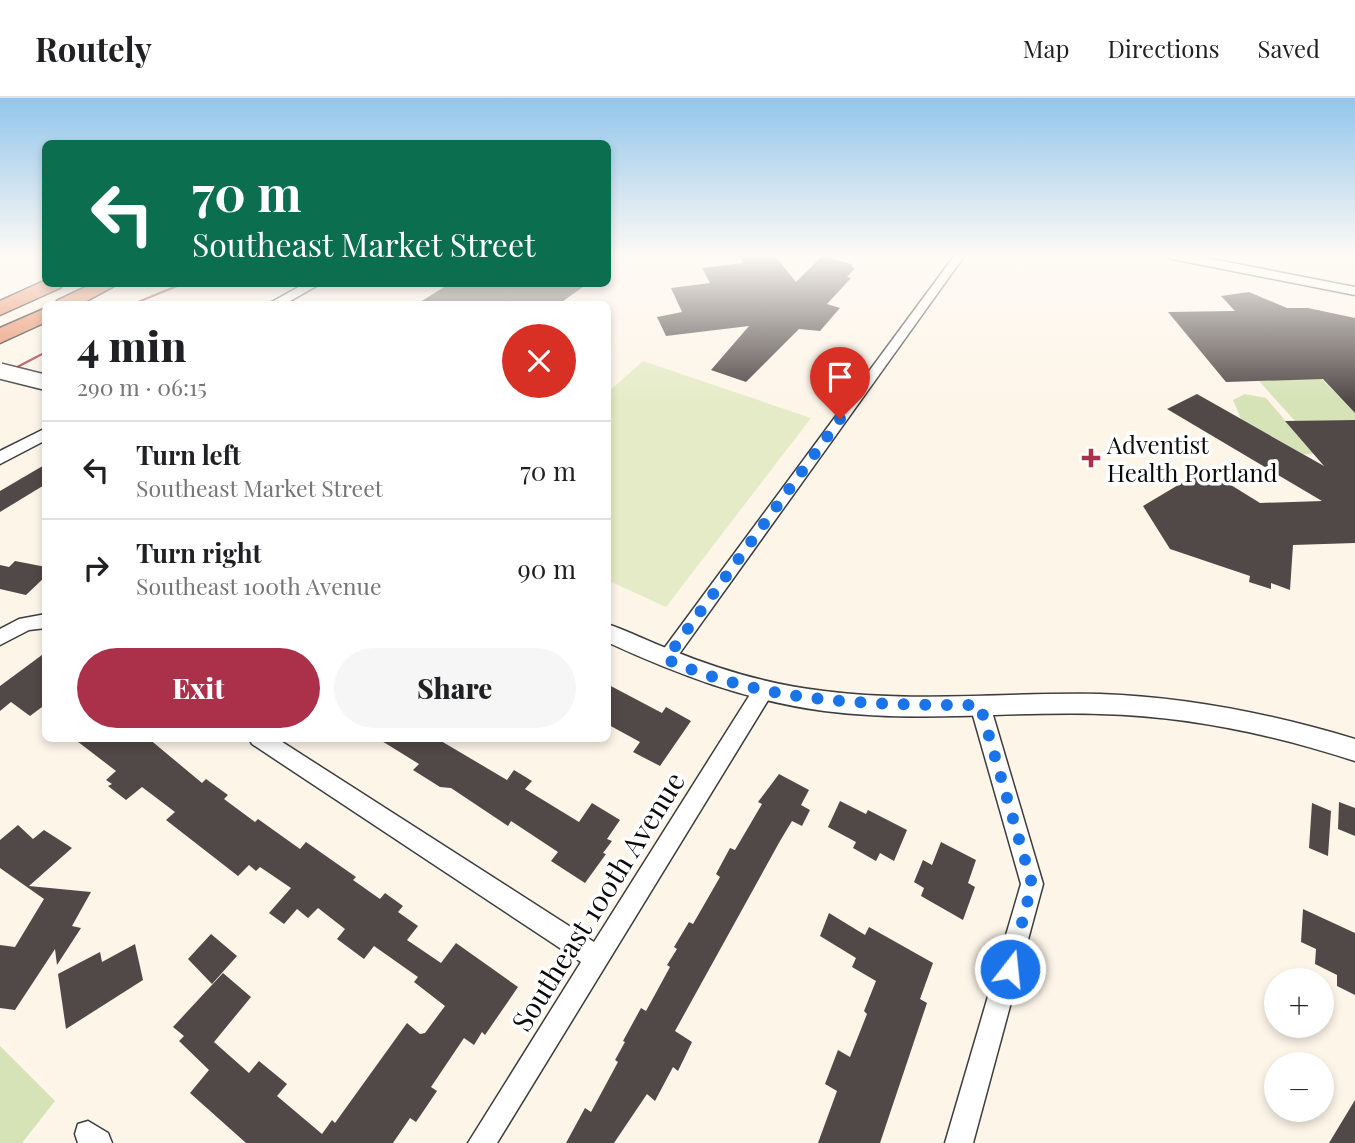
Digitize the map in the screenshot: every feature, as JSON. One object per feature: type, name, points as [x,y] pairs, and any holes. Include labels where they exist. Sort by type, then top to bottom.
[{"type":"highway","points":[[0,336],[42,316]]},
{"type":"street","points":[[666,659],[925,304]]},
{"type":"street","points":[[0,371],[42,381]]},
{"type":"street","points":[[0,458],[42,435]]},
{"type":"street","points":[[0,638],[25,624],[42,622]]},
{"type":"street","points":[[611,634],[699,673],[763,691],[849,703],[1099,704],[1182,710],[1264,724],[1355,750]]},
{"type":"street","name":"Southeast 100th Avenue","points":[[482,1143],[763,691]]},
{"type":"street","points":[[959,1143],[1032,884],[980,705]]},
{"type":"street","points":[[265,742],[597,958]]},
{"type":"green space","points":[[643,361],[811,418],[666,607],[611,582],[611,389]]},
{"type":"green space","points":[[1313,370],[1355,413],[1355,420],[1295,421],[1259,381],[1285,380]]},
{"type":"green space","points":[[1245,394],[1266,398],[1314,454],[1303,454],[1241,419],[1233,400]]},
{"type":"green space","points":[[0,1046],[55,1101],[22,1143],[0,1143]]},
{"type":"building","points":[[678,304],[827,304],[840,308],[820,331],[799,329],[746,382],[711,370],[749,326],[666,336],[657,317],[682,312]]},
{"type":"building","points":[[1228,304],[1277,304],[1287,308],[1308,308],[1355,318],[1355,413],[1323,379],[1226,382],[1168,312],[1235,311]]},
{"type":"building","points":[[1197,394],[1324,466],[1285,421],[1355,420],[1355,543],[1293,545],[1290,590],[1271,583],[1271,589],[1249,582],[1250,576],[1170,549],[1143,506],[1205,469],[1260,503],[1322,501],[1167,409]]},
{"type":"building","points":[[42,466],[42,486],[0,512],[0,491]]},
{"type":"building","points":[[15,561],[42,566],[42,580],[26,595],[0,589],[0,565],[9,567]]},
{"type":"building","points":[[42,655],[42,707],[30,716],[11,702],[0,711],[0,686]]},
{"type":"building","points":[[611,686],[662,713],[666,707],[691,721],[660,766],[633,752],[640,742],[611,726]]},
{"type":"building","points":[[78,742],[153,742],[202,783],[206,779],[228,795],[224,799],[255,822],[258,819],[300,849],[306,842],[356,877],[353,880],[380,899],[385,893],[403,906],[398,912],[418,926],[407,940],[441,963],[456,943],[518,987],[485,1035],[482,1032],[474,1045],[464,1038],[431,1087],[437,1091],[416,1122],[410,1118],[393,1143],[246,1143],[190,1093],[209,1070],[179,1041],[184,1036],[173,1027],[223,973],[251,997],[214,1042],[249,1073],[259,1061],[287,1084],[277,1096],[322,1134],[332,1120],[335,1123],[407,1023],[420,1034],[425,1033],[445,1006],[414,982],[418,977],[374,946],[364,959],[337,939],[345,929],[318,908],[308,918],[297,909],[284,924],[269,913],[291,888],[260,867],[256,871],[249,865],[238,876],[166,820],[175,812],[142,787],[126,800],[108,786],[112,784],[106,780],[116,771]]},
{"type":"building","points":[[383,742],[443,742],[507,780],[514,770],[532,781],[525,789],[579,822],[592,803],[620,820],[607,839],[612,841],[603,853],[606,854],[585,883],[551,861],[558,852],[511,821],[508,826],[451,788],[440,787],[413,770],[419,764]]},
{"type":"building","points":[[779,774],[809,790],[801,805],[810,810],[802,826],[792,821],[675,1031],[692,1042],[678,1071],[673,1067],[655,1101],[647,1094],[614,1143],[566,1143],[585,1108],[591,1112],[618,1062],[615,1060],[625,1042],[623,1041],[641,1008],[646,1011],[670,967],[667,965],[677,949],[674,947],[689,922],[693,924],[720,877],[716,874],[730,848],[735,850],[762,804],[758,802]]},
{"type":"building","points":[[840,801],[866,814],[868,810],[907,830],[894,861],[880,853],[876,861],[853,848],[856,842],[828,827]]},
{"type":"building","points":[[1339,802],[1355,808],[1355,836],[1338,829]]},
{"type":"building","points":[[1312,803],[1331,811],[1328,856],[1309,848]]},
{"type":"building","points":[[18,825],[33,839],[44,830],[72,848],[29,886],[91,892],[72,926],[81,928],[57,965],[55,949],[15,1010],[0,1008],[0,945],[15,947],[44,899],[0,868],[0,840]]},
{"type":"building","points":[[941,842],[976,860],[968,883],[975,887],[963,920],[921,896],[924,888],[914,882],[923,860],[932,865]]},
{"type":"building","points":[[1303,909],[1355,933],[1355,995],[1337,986],[1334,968],[1323,968],[1315,964],[1316,949],[1301,942]]},
{"type":"building","points":[[829,913],[865,935],[869,927],[933,963],[920,999],[927,1003],[880,1143],[818,1143],[837,1091],[825,1084],[838,1050],[850,1057],[867,1014],[864,1011],[876,981],[852,967],[856,958],[820,936]]},
{"type":"building","points":[[211,934],[237,956],[212,984],[188,959]]},
{"type":"building","points":[[135,944],[143,980],[66,1029],[58,974],[100,952],[102,962]]},
{"type":"building","points":[[1355,1100],[1355,1143],[1329,1143]]},
{"type":"tram line","points":[[0,376],[42,354]]},
{"type":"place","name":"Adventist Health Portland","points":[[1091,458]]},
{"type":"route","points":[[840,419],[666,659],[699,673],[763,691],[827,701],[876,705],[980,705],[1032,884],[1010,969]]}]
